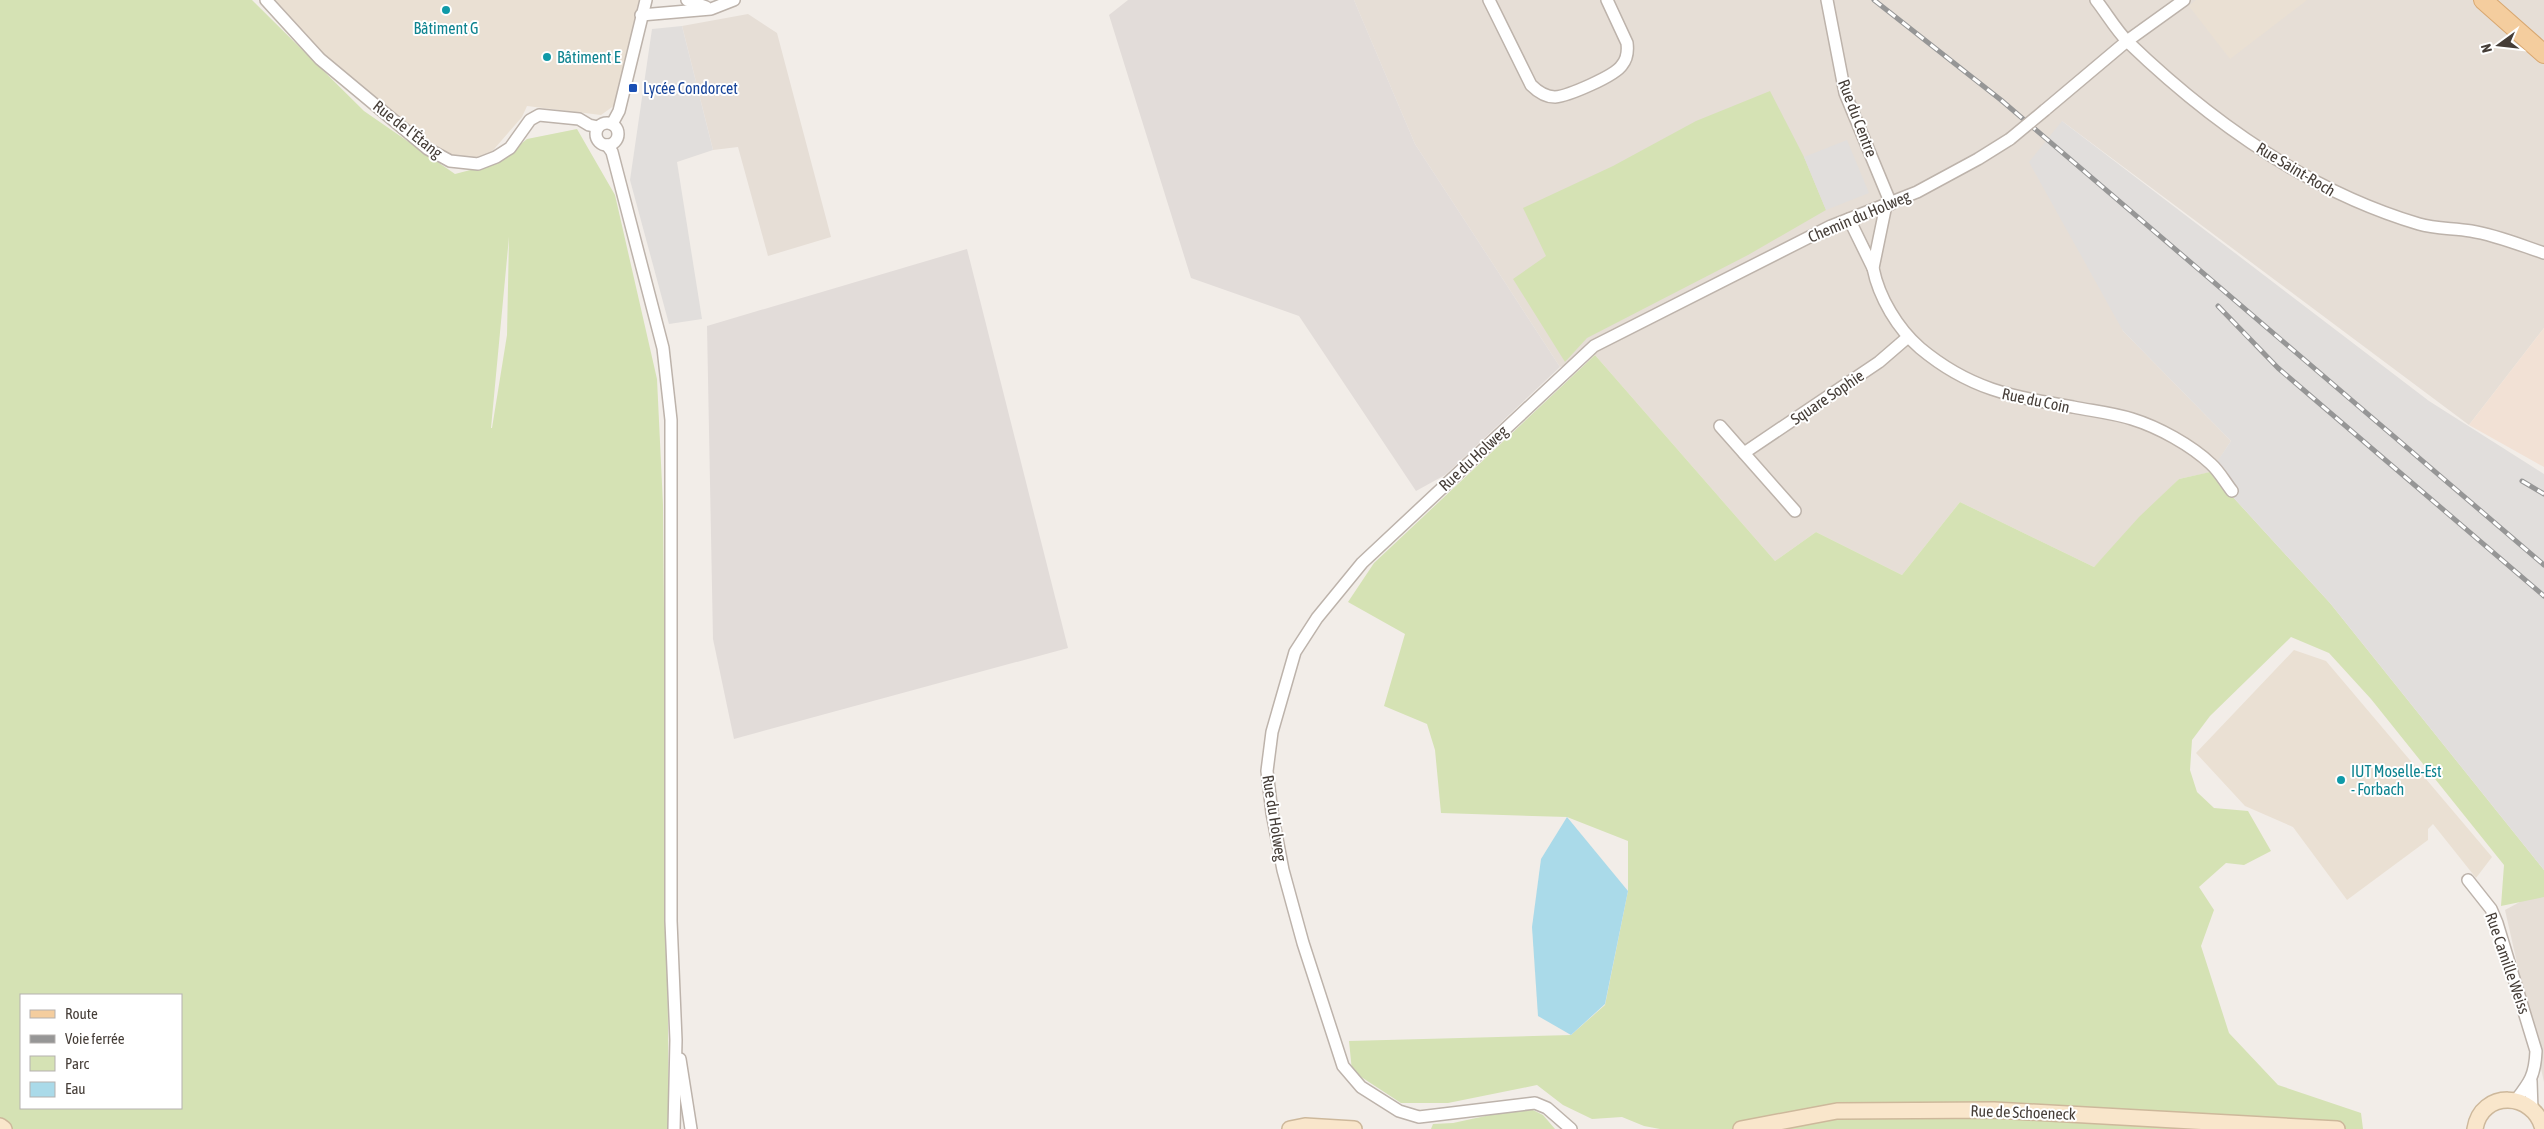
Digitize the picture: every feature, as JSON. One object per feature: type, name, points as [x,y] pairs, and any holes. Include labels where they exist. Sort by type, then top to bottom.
[{"type":"main road","points":[[2483,0],[2544,54]]},
{"type":"main road","points":[[2472,1127],[2490,1105],[2505,1100],[2516,1100],[2532,1110],[2541,1121],[2542,1129]]},
{"type":"main road","name":"Rue de Schoeneck","points":[[1741,1129],[1837,1111],[1984,1110],[2337,1129]]},
{"type":"main road","points":[[0,1126],[4,1129]]},
{"type":"main road","points":[[1290,1129],[1305,1126],[1354,1129]]},
{"type":"street","name":"Rue de l'Étang","points":[[266,0],[320,59],[428,149],[450,161],[478,164],[496,157],[510,148],[530,120],[540,115],[579,119],[589,125],[598,127]]},
{"type":"street","points":[[612,124],[619,111],[646,0]]},
{"type":"street","points":[[687,0],[711,9]]},
{"type":"street","points":[[641,15],[711,9],[734,0]]},
{"type":"street","points":[[1489,0],[1531,85],[1542,94],[1555,97],[1569,93],[1613,73],[1623,64],[1628,50],[1627,43],[1608,0]]},
{"type":"street","name":"Rue du Centre","points":[[1827,0],[1845,93],[1888,205]]},
{"type":"street","name":"Rue Saint-Roch","points":[[2096,0],[2127,41],[2187,94],[2287,166],[2342,196],[2422,225],[2473,231],[2544,253]]},
{"type":"street","name":"Chemin du Holweg","points":[[1574,364],[1594,346],[1830,226],[1888,205],[1978,159],[2010,139],[2127,41],[2184,0]]},
{"type":"street","points":[[607,145],[614,143],[618,136],[617,129],[612,124],[602,124],[598,127],[597,139],[607,145],[612,152],[663,348],[671,420],[671,921],[676,1040],[674,1129]]},
{"type":"street","points":[[1873,268],[1888,205]]},
{"type":"street","name":"Rue du Coin","points":[[1849,219],[1873,268],[1878,287],[1908,337],[1944,368],[1975,384],[2020,398],[2111,414],[2144,424],[2211,464],[2232,490]]},
{"type":"street","name":"Square Sophie","points":[[1744,453],[1879,362],[1908,337]]},
{"type":"street","name":"Rue du Holweg","points":[[1571,1129],[1547,1108],[1535,1103],[1419,1117],[1398,1111],[1361,1088],[1343,1066],[1303,943],[1283,870],[1272,813],[1267,771],[1272,732],[1295,652],[1316,618],[1362,563],[1574,364]]},
{"type":"street","points":[[1720,426],[1795,511]]},
{"type":"street","name":"Rue Camille Weiss","points":[[2468,880],[2494,916],[2536,1051],[2536,1069],[2531,1081],[2516,1100]]},
{"type":"street","points":[[676,1040],[691,1129]]},
{"type":"street","name":"Rue Camille Weiss","points":[[2531,1081],[2532,1110]]},
{"type":"shaded area","points":[[272,0],[641,0],[615,105],[601,115],[527,106],[522,117],[489,155],[475,160],[458,160],[428,142],[320,53],[295,26],[280,6]]},
{"type":"shaded area","points":[[1128,0],[1354,0],[1415,144],[1560,367],[1445,475],[1416,491],[1299,316],[1191,278],[1109,15]]},
{"type":"shaded area","points":[[1354,0],[2544,0],[2544,328],[2469,425],[2062,121],[2123,331],[2231,441],[2211,472],[2179,479],[2094,567],[1960,502],[1902,575],[1816,532],[1775,561],[1595,355],[1560,367],[1415,144]]},
{"type":"shaded area","points":[[2196,0],[2307,0],[2230,59],[2189,6]]},
{"type":"shaded area","points":[[748,14],[777,33],[831,237],[768,256],[738,147],[713,150],[682,26]]},
{"type":"shaded area","points":[[682,26],[713,150],[677,162],[702,319],[669,324],[630,180],[652,29]]},
{"type":"shaded area","points":[[2062,121],[2429,401],[2544,474],[2544,870],[2330,603],[2210,472],[2231,441],[2123,331],[2029,162]]},
{"type":"shaded area","points":[[1847,140],[1869,193],[1826,210],[1804,157]]},
{"type":"shaded area","points":[[967,249],[1068,648],[734,739],[713,639],[707,326]]},
{"type":"shaded area","points":[[2544,328],[2544,467],[2469,425]]},
{"type":"shaded area","points":[[2294,650],[2326,661],[2492,857],[2476,878],[2433,824],[2428,829],[2428,840],[2347,900],[2293,827],[2245,806],[2196,753]]},
{"type":"shaded area","points":[[2544,889],[2544,1082],[2505,910]]},
{"type":"green space","points":[[0,0],[252,0],[364,111],[455,174],[497,163],[527,139],[577,129],[615,195],[657,379],[663,505],[669,1129],[0,1129]],"holes":[[[509,237],[507,335],[491,428]]]},
{"type":"green space","points":[[1770,91],[1804,157],[1826,210],[1748,255],[1587,338],[1565,362],[1513,279],[1546,256],[1523,208],[1613,166],[1696,121]]},
{"type":"green space","points":[[1595,355],[1775,561],[1816,532],[1902,575],[1960,502],[2094,567],[2139,517],[2179,479],[2210,472],[2330,603],[2544,870],[2544,897],[2501,906],[2504,865],[2371,699],[2329,653],[2291,637],[2210,716],[2192,740],[2190,770],[2197,792],[2214,808],[2248,811],[2271,851],[2244,865],[2226,863],[2199,887],[2214,910],[2201,946],[2229,1033],[2278,1085],[2361,1113],[2363,1129],[1660,1129],[1644,1126],[1622,1117],[1592,1119],[1563,1105],[1537,1085],[1448,1103],[1401,1103],[1352,1071],[1349,1041],[1571,1035],[1605,1005],[1628,891],[1628,841],[1567,817],[1441,813],[1435,750],[1427,724],[1384,706],[1405,634],[1348,602],[1374,563]]},
{"type":"green space","points":[[1527,1107],[1543,1115],[1555,1129],[1431,1129],[1433,1124],[1453,1123]]},
{"type":"water","points":[[1567,817],[1628,891],[1605,1004],[1571,1035],[1538,1016],[1532,927],[1541,859]]},
{"type":"railway","points":[[1874,0],[2001,100],[2544,565]]},
{"type":"railway","points":[[2218,306],[2278,368],[2544,596]]},
{"type":"railway","points":[[2522,481],[2544,494]]},
{"type":"place","name":"Bâtiment G","points":[[446,10]]},
{"type":"place","name":"Bâtiment E","points":[[547,57]]},
{"type":"place","name":"Lycée Condorcet","points":[[633,88]]},
{"type":"place","name":"IUT Moselle-Est - Forbach","points":[[2341,780]]}]
